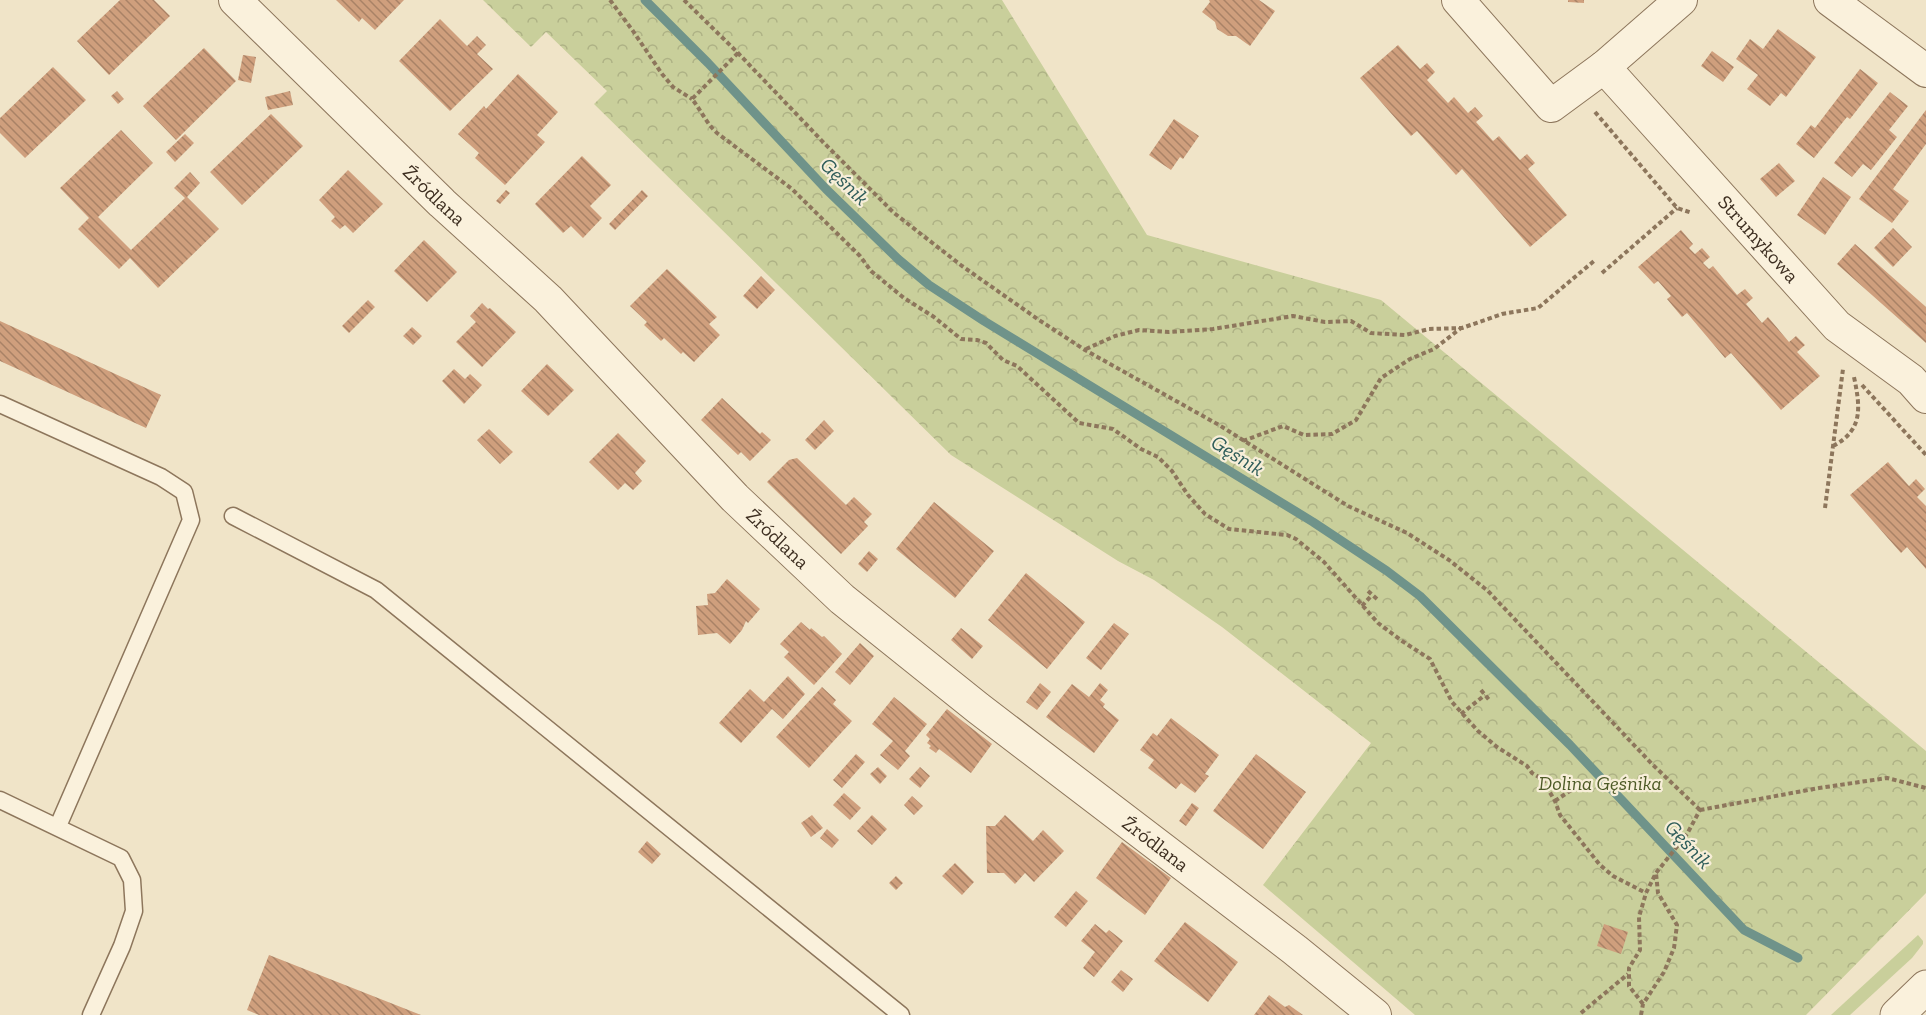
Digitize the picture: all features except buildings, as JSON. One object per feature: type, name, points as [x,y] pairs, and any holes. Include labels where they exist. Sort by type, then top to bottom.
[{"type":"street","name":"Źródlana","points":[[235,0],[442,203],[548,299],[735,498],[842,600],[978,708],[1329,976],[1376,1015]]},
{"type":"street","points":[[1458,0],[1551,106],[1604,67],[1681,0]]},
{"type":"street","points":[[1830,0],[1860,11],[1926,71]]},
{"type":"street","name":"Strumykowa","points":[[1604,67],[1837,326],[1911,380],[1926,398]]},
{"type":"street","points":[[1897,1015],[1926,987]]},
{"type":"lane","points":[[0,404],[160,477],[184,492],[191,520],[58,826]]},
{"type":"lane","points":[[232,516],[376,590],[901,1015]]},
{"type":"lane","points":[[0,800],[121,858],[132,880],[134,911],[123,946],[91,1015]]},
{"type":"path","points":[[610,0],[662,74],[673,87],[686,93],[692,99],[703,112],[707,124],[792,189],[860,256],[870,271],[904,298],[934,317],[961,339],[986,343],[1003,360],[1017,366],[1079,423],[1113,429],[1141,449],[1158,457],[1172,471],[1188,495],[1205,514],[1229,529],[1265,534],[1278,533],[1296,539],[1324,562],[1378,624],[1430,659],[1452,702],[1461,714],[1497,747],[1527,766],[1542,779],[1560,815],[1600,865],[1613,876],[1646,893]]},
{"type":"path","points":[[684,0],[894,213],[962,266],[1085,350],[1243,441],[1348,506],[1407,533],[1449,560],[1488,591],[1652,764],[1700,810]]},
{"type":"path","points":[[692,99],[738,53]]},
{"type":"path","points":[[1602,273],[1677,208]]},
{"type":"path","points":[[1085,350],[1115,336],[1139,330],[1169,332],[1213,329],[1293,316],[1325,322],[1351,321],[1371,333],[1405,334],[1429,329],[1462,328],[1502,314],[1538,308],[1594,261]]},
{"type":"path","points":[[1243,441],[1283,426],[1304,435],[1332,434],[1356,420],[1381,378],[1410,359],[1434,349],[1462,328]]},
{"type":"path","points":[[1825,508],[1844,365]]},
{"type":"path","points":[[1833,446],[1841,442],[1858,419],[1859,402],[1854,376]]},
{"type":"path","points":[[1368,591],[1377,599]]},
{"type":"path","points":[[1362,606],[1372,595]]},
{"type":"path","points":[[1481,690],[1490,701]]},
{"type":"path","points":[[1461,714],[1485,695]]},
{"type":"path","points":[[1700,810],[1887,778],[1926,788]]},
{"type":"path","points":[[1573,780],[1581,790]]},
{"type":"path","points":[[1555,801],[1577,786]]},
{"type":"path","points":[[1642,1004],[1629,986],[1629,968],[1640,950],[1639,917],[1646,893],[1656,873],[1687,834],[1700,810]]},
{"type":"path","points":[[1641,1015],[1642,1004],[1664,972],[1674,948],[1677,925],[1658,892],[1656,873]]},
{"type":"path","points":[[1581,1013],[1629,974]]},
{"type":"green space","name":"Dolina Gęśnika","points":[[483,0],[1002,0],[1147,235],[1381,300],[1926,751],[1926,893],[1806,1015],[1415,1015],[1263,885],[1371,743],[1222,627],[1154,580],[1118,561],[951,455],[594,104],[607,91],[546,32],[531,47]]},
{"type":"green space","points":[[1918,935],[1923,944],[1912,958],[1850,1015],[1831,1015]]},
{"type":"waterway","name":"Gęśnik","points":[[645,0],[708,63],[826,189],[898,259],[929,285],[1313,522],[1420,596],[1570,745],[1744,930],[1798,958]]}]
